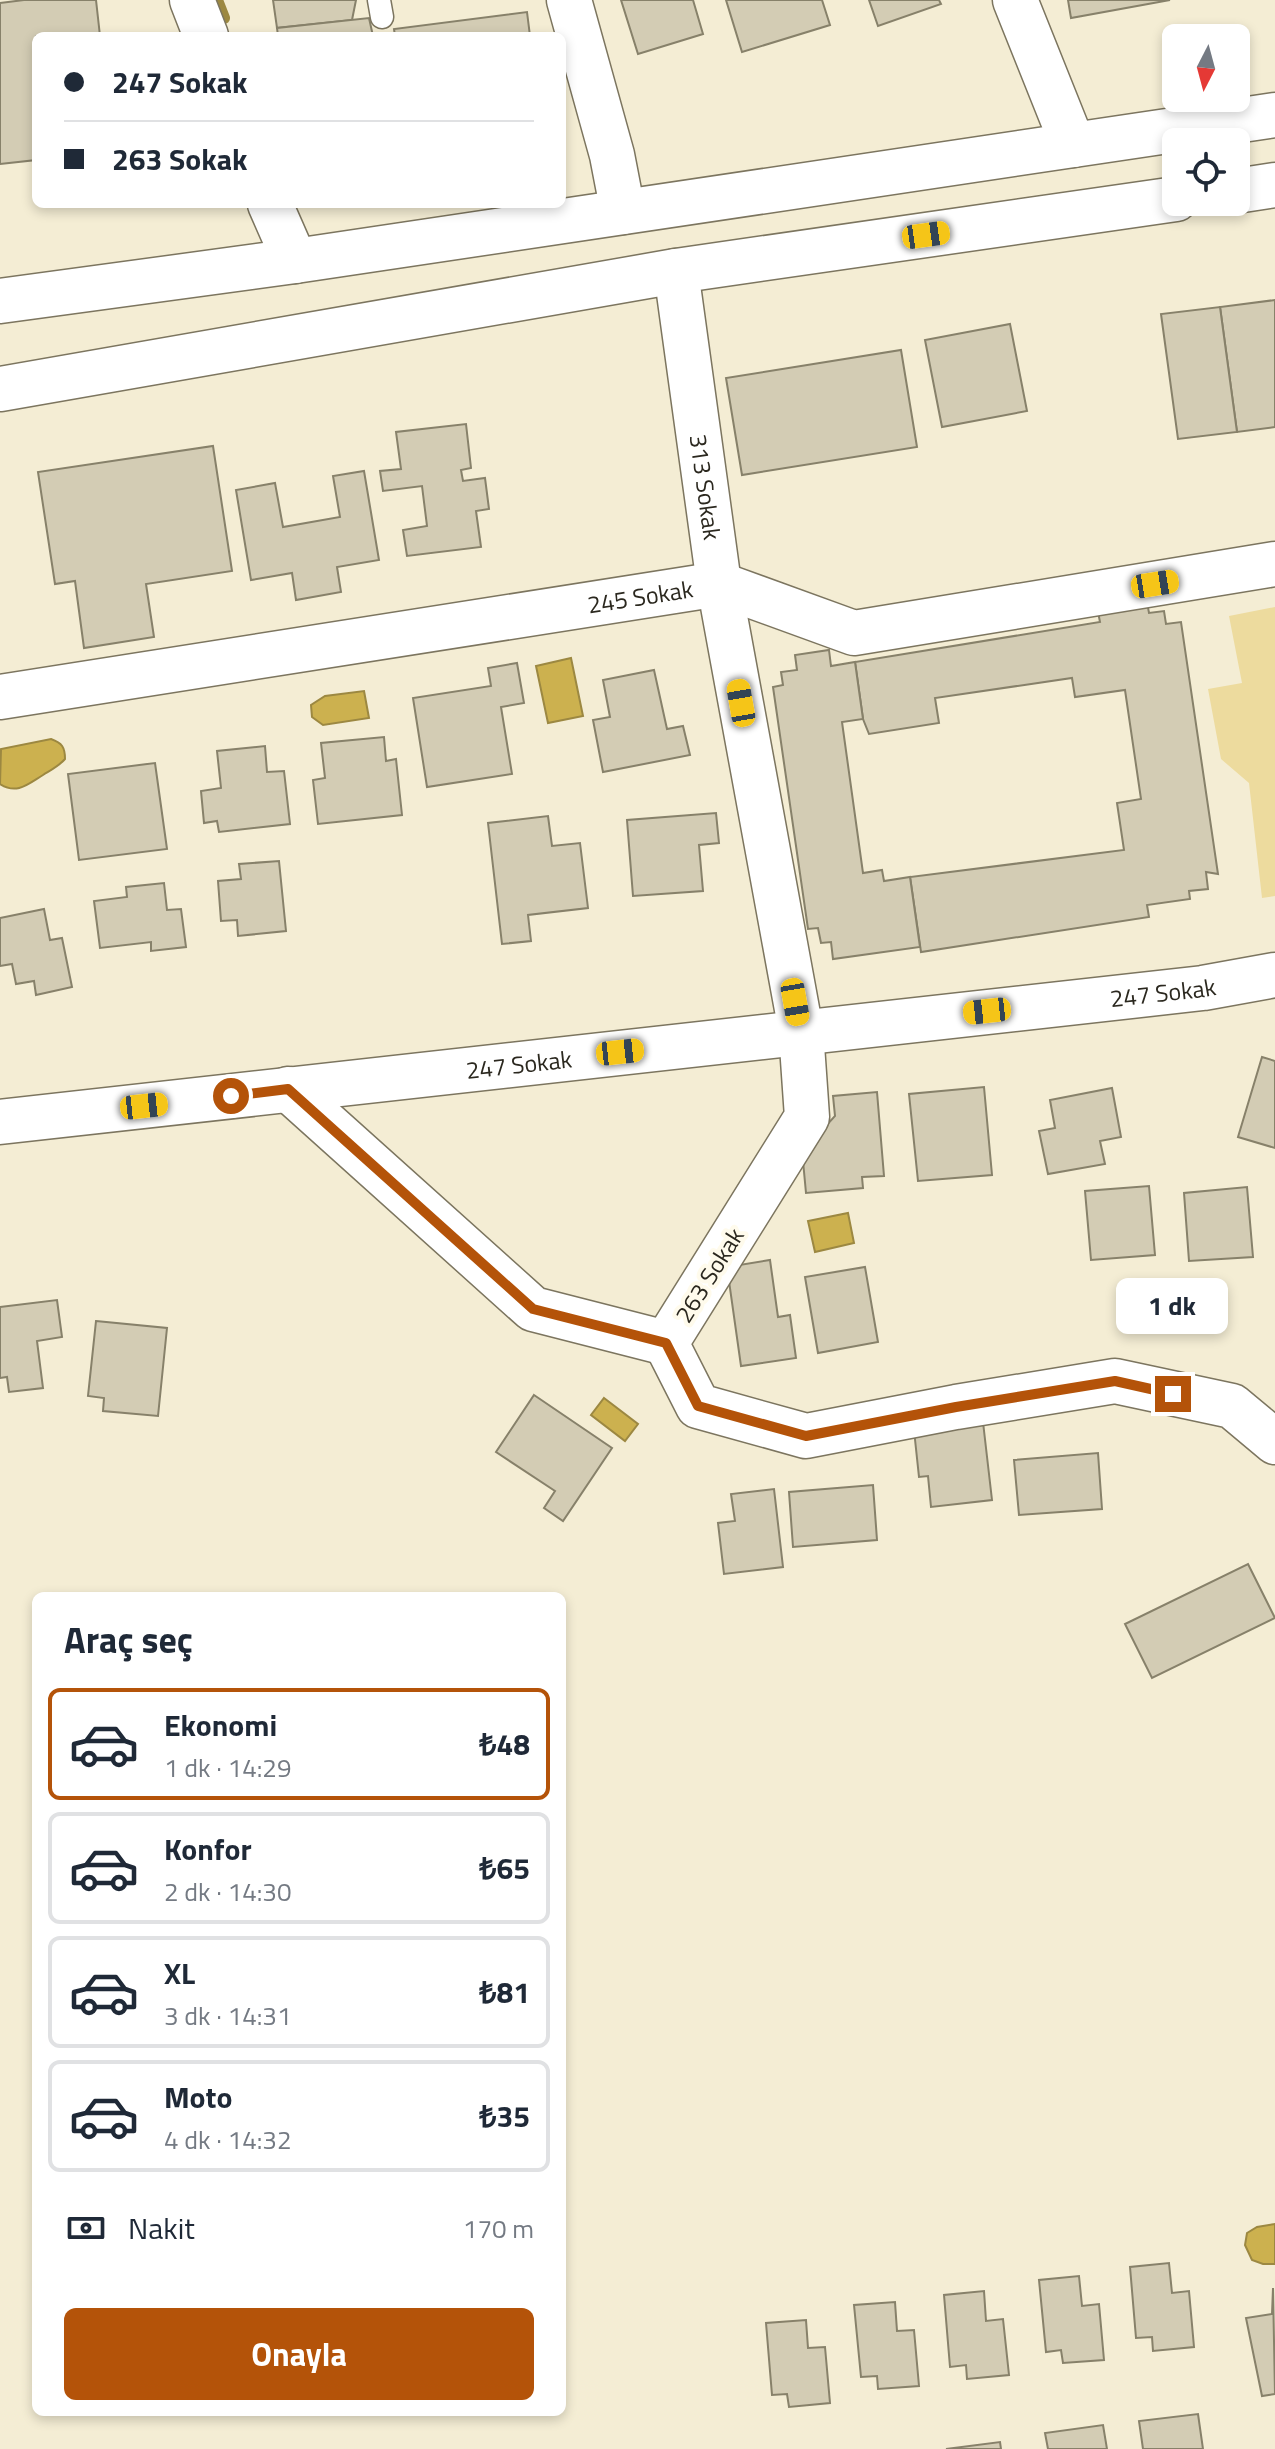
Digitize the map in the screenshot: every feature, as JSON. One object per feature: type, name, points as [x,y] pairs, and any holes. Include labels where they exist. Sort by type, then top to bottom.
[{"type":"main road","points":[[192,0],[204,32]]},
{"type":"main road","points":[[569,0],[612,155],[623,212]]},
{"type":"main road","points":[[1015,0],[1073,145]]},
{"type":"main road","points":[[0,301],[295,261],[1275,115]]},
{"type":"main road","points":[[1250,189],[1275,185]]},
{"type":"main road","points":[[0,389],[676,271],[1162,201]]},
{"type":"main road","points":[[272,208],[295,261]]},
{"type":"main road","name":"313 Sokak","points":[[676,271],[719,584],[801,1031]]},
{"type":"main road","name":"245 Sokak","points":[[0,697],[719,584],[854,633],[1275,564]]},
{"type":"main road","name":"247 Sokak","points":[[0,1122],[1203,988],[1275,975]]},
{"type":"main road","name":"263 Sokak","points":[[801,1031],[807,1117],[666,1343],[698,1406],[806,1436],[1115,1381],[1232,1406],[1275,1442]]},
{"type":"main road","points":[[288,1089],[533,1309],[666,1343]]},
{"type":"shaded area","points":[[1275,607],[1275,896],[1262,898],[1249,783],[1221,759],[1208,689],[1242,683],[1229,616]]},
{"type":"shaded area","points":[[571,658],[583,716],[548,723],[536,666]]},
{"type":"shaded area","points":[[364,691],[369,718],[323,725],[312,717],[311,705],[325,696]]},
{"type":"shaded area","points":[[51,739],[63,748],[65,759],[60,764],[22,787],[0,784],[1,749]]},
{"type":"shaded area","points":[[848,1213],[854,1243],[815,1252],[808,1221]]},
{"type":"shaded area","points":[[604,1398],[638,1424],[625,1441],[591,1415]]},
{"type":"shaded area","points":[[1275,2224],[1275,2264],[1252,2260],[1245,2245],[1247,2233],[1257,2227]]},
{"type":"building","points":[[96,0],[100,32],[32,32],[32,160],[0,164],[0,3]]},
{"type":"building","points":[[273,0],[356,0],[352,20],[277,28]]},
{"type":"building","points":[[621,0],[693,0],[703,34],[638,54]]},
{"type":"building","points":[[726,0],[822,0],[830,25],[742,52]]},
{"type":"building","points":[[869,0],[939,0],[941,4],[878,26]]},
{"type":"building","points":[[1068,0],[1170,0],[1071,18]]},
{"type":"building","points":[[527,12],[530,32],[394,32],[394,29]]},
{"type":"building","points":[[369,18],[372,32],[278,32],[277,28]]},
{"type":"building","points":[[1275,300],[1275,427],[1237,432],[1220,307]]},
{"type":"building","points":[[1220,307],[1237,432],[1178,439],[1161,314]]},
{"type":"building","points":[[1010,324],[1027,411],[942,427],[925,340]]},
{"type":"building","points":[[901,350],[917,447],[742,475],[726,378]]},
{"type":"building","points":[[466,424],[471,468],[461,470],[463,481],[485,478],[489,509],[476,511],[481,547],[407,556],[403,530],[427,526],[422,486],[383,491],[380,471],[401,469],[396,432]]},
{"type":"building","points":[[213,446],[232,571],[146,584],[154,637],[84,648],[75,581],[55,584],[38,472]]},
{"type":"building","points":[[364,471],[379,560],[337,567],[341,592],[296,600],[292,573],[251,580],[236,490],[275,483],[283,527],[340,517],[333,476]]},
{"type":"building","points":[[1146,597],[1149,613],[1164,611],[1166,624],[1181,622],[1218,874],[1206,872],[1208,889],[1189,891],[1190,899],[1147,905],[1149,917],[921,952],[910,877],[1124,850],[1117,803],[1141,799],[1125,690],[1075,697],[1072,678],[935,698],[939,723],[869,734],[863,719],[855,662],[1100,622],[1098,612]]},
{"type":"building","points":[[829,650],[831,666],[855,662],[863,719],[842,722],[863,873],[882,870],[884,881],[910,877],[920,947],[833,959],[831,942],[821,943],[818,928],[808,929],[773,687],[783,685],[781,672],[797,670],[795,655]]},
{"type":"building","points":[[517,663],[524,703],[501,707],[512,774],[427,787],[413,698],[491,686],[488,668]]},
{"type":"building","points":[[654,670],[667,729],[683,726],[690,755],[603,772],[593,720],[610,717],[603,680]]},
{"type":"building","points":[[384,737],[386,761],[396,759],[402,815],[318,824],[313,780],[325,778],[321,743]]},
{"type":"building","points":[[265,746],[267,772],[284,771],[290,824],[219,832],[217,821],[204,823],[201,791],[221,788],[217,751]]},
{"type":"building","points":[[155,763],[167,849],[79,860],[68,774]]},
{"type":"building","points":[[716,813],[719,843],[699,845],[703,891],[633,896],[627,820]]},
{"type":"building","points":[[548,816],[552,846],[580,843],[588,908],[528,915],[531,941],[502,944],[488,823]]},
{"type":"building","points":[[279,861],[286,931],[238,936],[237,920],[221,921],[218,881],[241,879],[239,864]]},
{"type":"building","points":[[164,883],[167,910],[181,909],[186,947],[151,951],[151,942],[100,948],[94,901],[127,897],[126,887]]},
{"type":"building","points":[[44,909],[50,940],[62,938],[72,987],[36,995],[34,981],[16,984],[12,964],[0,966],[0,918]]},
{"type":"building","points":[[1262,1057],[1275,1061],[1275,1148],[1238,1137]]},
{"type":"building","points":[[984,1087],[992,1175],[918,1181],[909,1094]]},
{"type":"building","points":[[1112,1088],[1121,1137],[1100,1141],[1105,1164],[1048,1174],[1039,1131],[1055,1128],[1050,1100]]},
{"type":"building","points":[[877,1092],[884,1176],[862,1177],[863,1188],[806,1193],[800,1129],[825,1127],[835,1116],[833,1096]]},
{"type":"building","points":[[1149,1186],[1155,1255],[1091,1260],[1085,1191]]},
{"type":"building","points":[[1247,1187],[1253,1257],[1189,1261],[1184,1193]]},
{"type":"building","points":[[770,1260],[778,1317],[790,1315],[796,1358],[741,1366],[727,1267]]},
{"type":"building","points":[[865,1267],[878,1342],[818,1353],[805,1277]]},
{"type":"building","points":[[57,1300],[62,1337],[37,1341],[43,1388],[9,1392],[7,1377],[0,1378],[0,1307]]},
{"type":"building","points":[[96,1321],[167,1328],[158,1416],[103,1411],[104,1398],[88,1396]]},
{"type":"building","points":[[534,1395],[612,1448],[563,1521],[544,1508],[555,1491],[496,1452]]},
{"type":"building","points":[[983,1422],[992,1500],[931,1507],[928,1476],[919,1477],[914,1430]]},
{"type":"building","points":[[1098,1453],[1102,1509],[1019,1515],[1014,1460]]},
{"type":"building","points":[[873,1485],[877,1540],[793,1547],[789,1492]]},
{"type":"building","points":[[774,1489],[783,1567],[724,1574],[718,1523],[735,1521],[731,1494]]},
{"type":"building","points":[[1248,1564],[1275,1618],[1152,1678],[1125,1624]]},
{"type":"building","points":[[1169,2263],[1172,2293],[1189,2291],[1194,2347],[1153,2351],[1152,2337],[1136,2338],[1130,2267]]},
{"type":"building","points":[[1079,2276],[1082,2306],[1099,2304],[1104,2360],[1063,2363],[1061,2350],[1046,2352],[1039,2280]]},
{"type":"building","points":[[1273,2288],[1275,2394],[1262,2396],[1246,2318],[1272,2314]]},
{"type":"building","points":[[984,2291],[986,2321],[1003,2319],[1009,2375],[967,2379],[966,2365],[950,2367],[944,2295]]},
{"type":"building","points":[[895,2302],[897,2331],[914,2330],[919,2386],[878,2389],[877,2376],[861,2377],[854,2305]]},
{"type":"building","points":[[806,2320],[808,2348],[825,2347],[830,2403],[789,2407],[787,2394],[772,2395],[766,2323]]},
{"type":"building","points":[[1198,2414],[1203,2449],[1143,2449],[1139,2421]]},
{"type":"building","points":[[1103,2425],[1107,2449],[1048,2449],[1045,2433]]},
{"type":"building","points":[[1000,2442],[1001,2449],[946,2449]]},
{"type":"waterway","points":[[217,0],[224,18]]},
{"type":"route","points":[[231,1096],[288,1089],[533,1309],[666,1343],[698,1406],[806,1436],[1115,1381],[1173,1394]]}]
